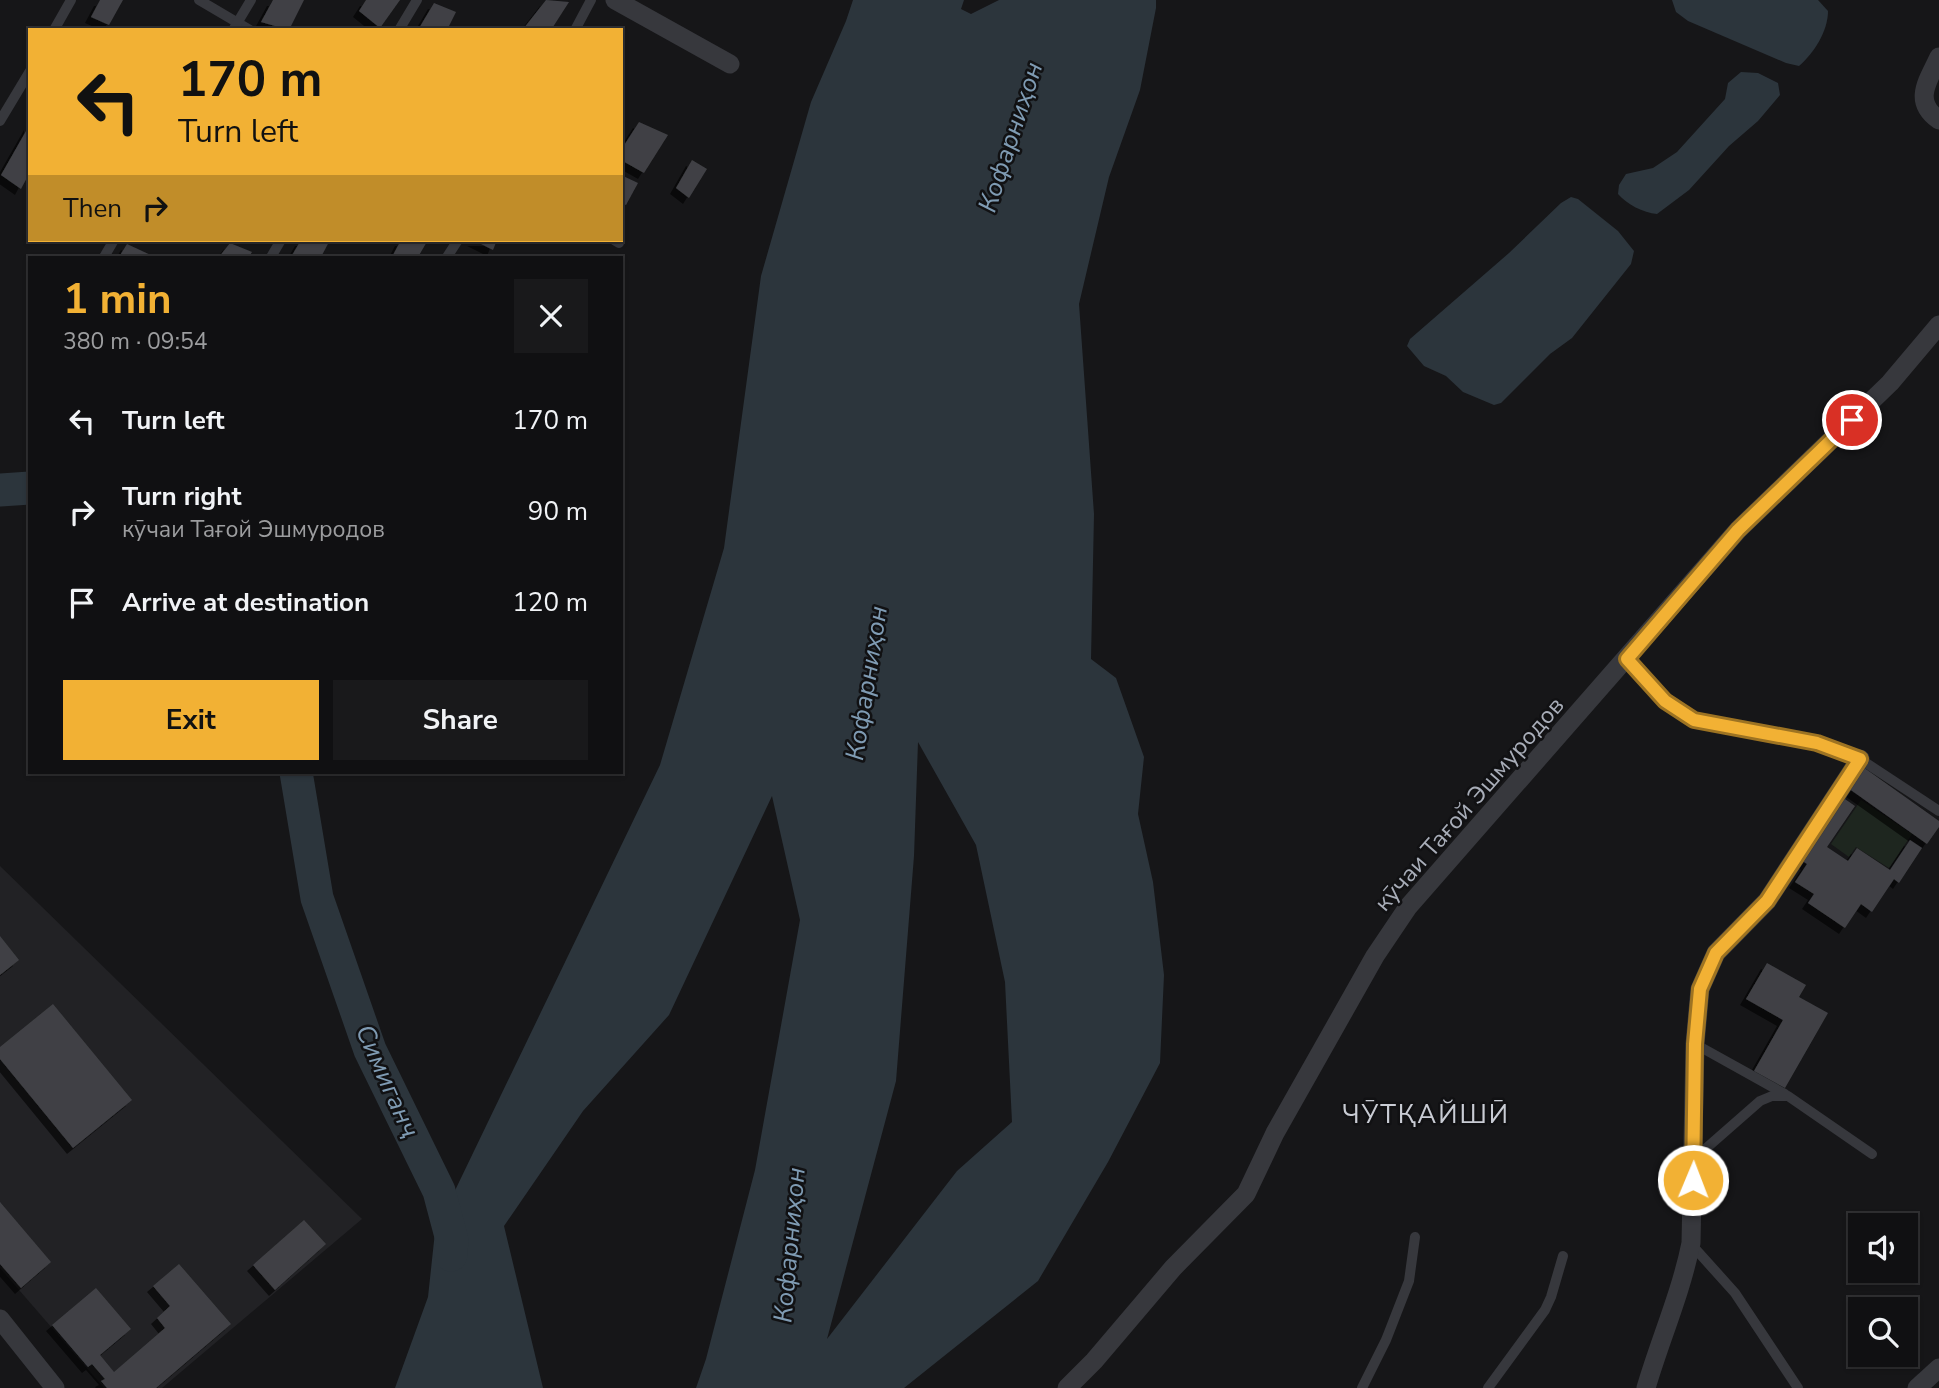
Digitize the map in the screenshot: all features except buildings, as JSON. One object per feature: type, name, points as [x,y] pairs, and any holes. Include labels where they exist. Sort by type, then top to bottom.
[{"type":"street","points":[[615,0],[730,64]]},
{"type":"street","points":[[1939,57],[1923,97],[1926,108],[1939,120]]},
{"type":"street","name":"кӯчаи Тағой Эшмуродов","points":[[1067,1388],[1094,1362],[1173,1268],[1246,1194],[1275,1133],[1392,930],[1408,907],[1738,530],[1890,383],[1939,325]]},
{"type":"street","points":[[1646,1388],[1662,1335],[1685,1275],[1691,1243],[1695,1044],[1700,989],[1716,953],[1767,901],[1860,759]]},
{"type":"street","points":[[0,1319],[55,1388]]},
{"type":"street","points":[[1917,1388],[1939,1368]]},
{"type":"lane","points":[[55,28],[72,0]]},
{"type":"lane","points":[[199,0],[236,26],[251,0]]},
{"type":"lane","points":[[400,28],[417,0]]},
{"type":"lane","points":[[576,28],[591,0]]},
{"type":"lane","points":[[0,121],[28,74]]},
{"type":"lane","points":[[1627,659],[1665,701],[1694,720],[1817,743],[1860,759],[1939,811]]},
{"type":"lane","points":[[1695,1044],[1788,1096],[1872,1154]]},
{"type":"lane","points":[[1694,1158],[1760,1101],[1772,1096],[1788,1096]]},
{"type":"lane","points":[[1362,1388],[1386,1340],[1409,1281],[1415,1237]]},
{"type":"lane","points":[[1691,1243],[1735,1293],[1798,1388]]},
{"type":"lane","points":[[1488,1388],[1545,1310],[1563,1256]]},
{"type":"shaded area","points":[[1861,800],[1912,834],[1889,868],[1856,847],[1849,857],[1831,844]]},
{"type":"shaded area","points":[[0,866],[362,1219],[162,1388],[104,1388],[0,1268]]},
{"type":"water","name":"Кофарниҳон","points":[[853,0],[964,0],[961,9],[971,14],[999,0],[1156,0],[1140,90],[1109,177],[1079,304],[1094,514],[1091,659],[1116,678],[1144,757],[1138,814],[1153,882],[1164,975],[1160,1063],[1108,1162],[1038,1281],[904,1388],[696,1388],[755,1170],[800,920],[772,796],[669,1015],[583,1111],[504,1226],[543,1388],[395,1388],[428,1297],[435,1232],[660,765],[724,548],[761,276],[811,102]],"holes":[[[918,742],[976,845],[1005,982],[1012,1122],[957,1171],[827,1339],[896,1081],[914,856]]]},
{"type":"water","points":[[1672,0],[1818,0],[1828,11],[1826,26],[1819,41],[1799,66],[1786,63],[1688,21],[1676,12]]},
{"type":"water","points":[[1741,72],[1758,73],[1778,83],[1780,95],[1758,121],[1729,146],[1689,190],[1657,214],[1641,210],[1622,198],[1618,194],[1619,185],[1626,174],[1653,168],[1677,152],[1725,99],[1728,83]]},
{"type":"water","points":[[1571,197],[1578,199],[1618,231],[1634,251],[1631,264],[1572,338],[1550,354],[1501,403],[1494,405],[1463,392],[1446,376],[1424,366],[1407,346],[1410,339],[1509,253],[1561,203]]},
{"type":"waterway","name":"Симиганҷ","points":[[0,490],[28,488]]},
{"type":"waterway","name":"Симиганҷ","points":[[296,774],[317,898],[370,1050],[439,1191],[452,1240],[451,1255]]},
{"type":"district","name":"ЧӮТҚАЙШӢ","points":[[1426,1114]]},
{"type":"route","points":[[1693,1180],[1695,1044],[1700,989],[1716,953],[1767,901],[1860,759],[1817,743],[1694,720],[1665,701],[1627,659],[1738,530],[1852,420]]}]
